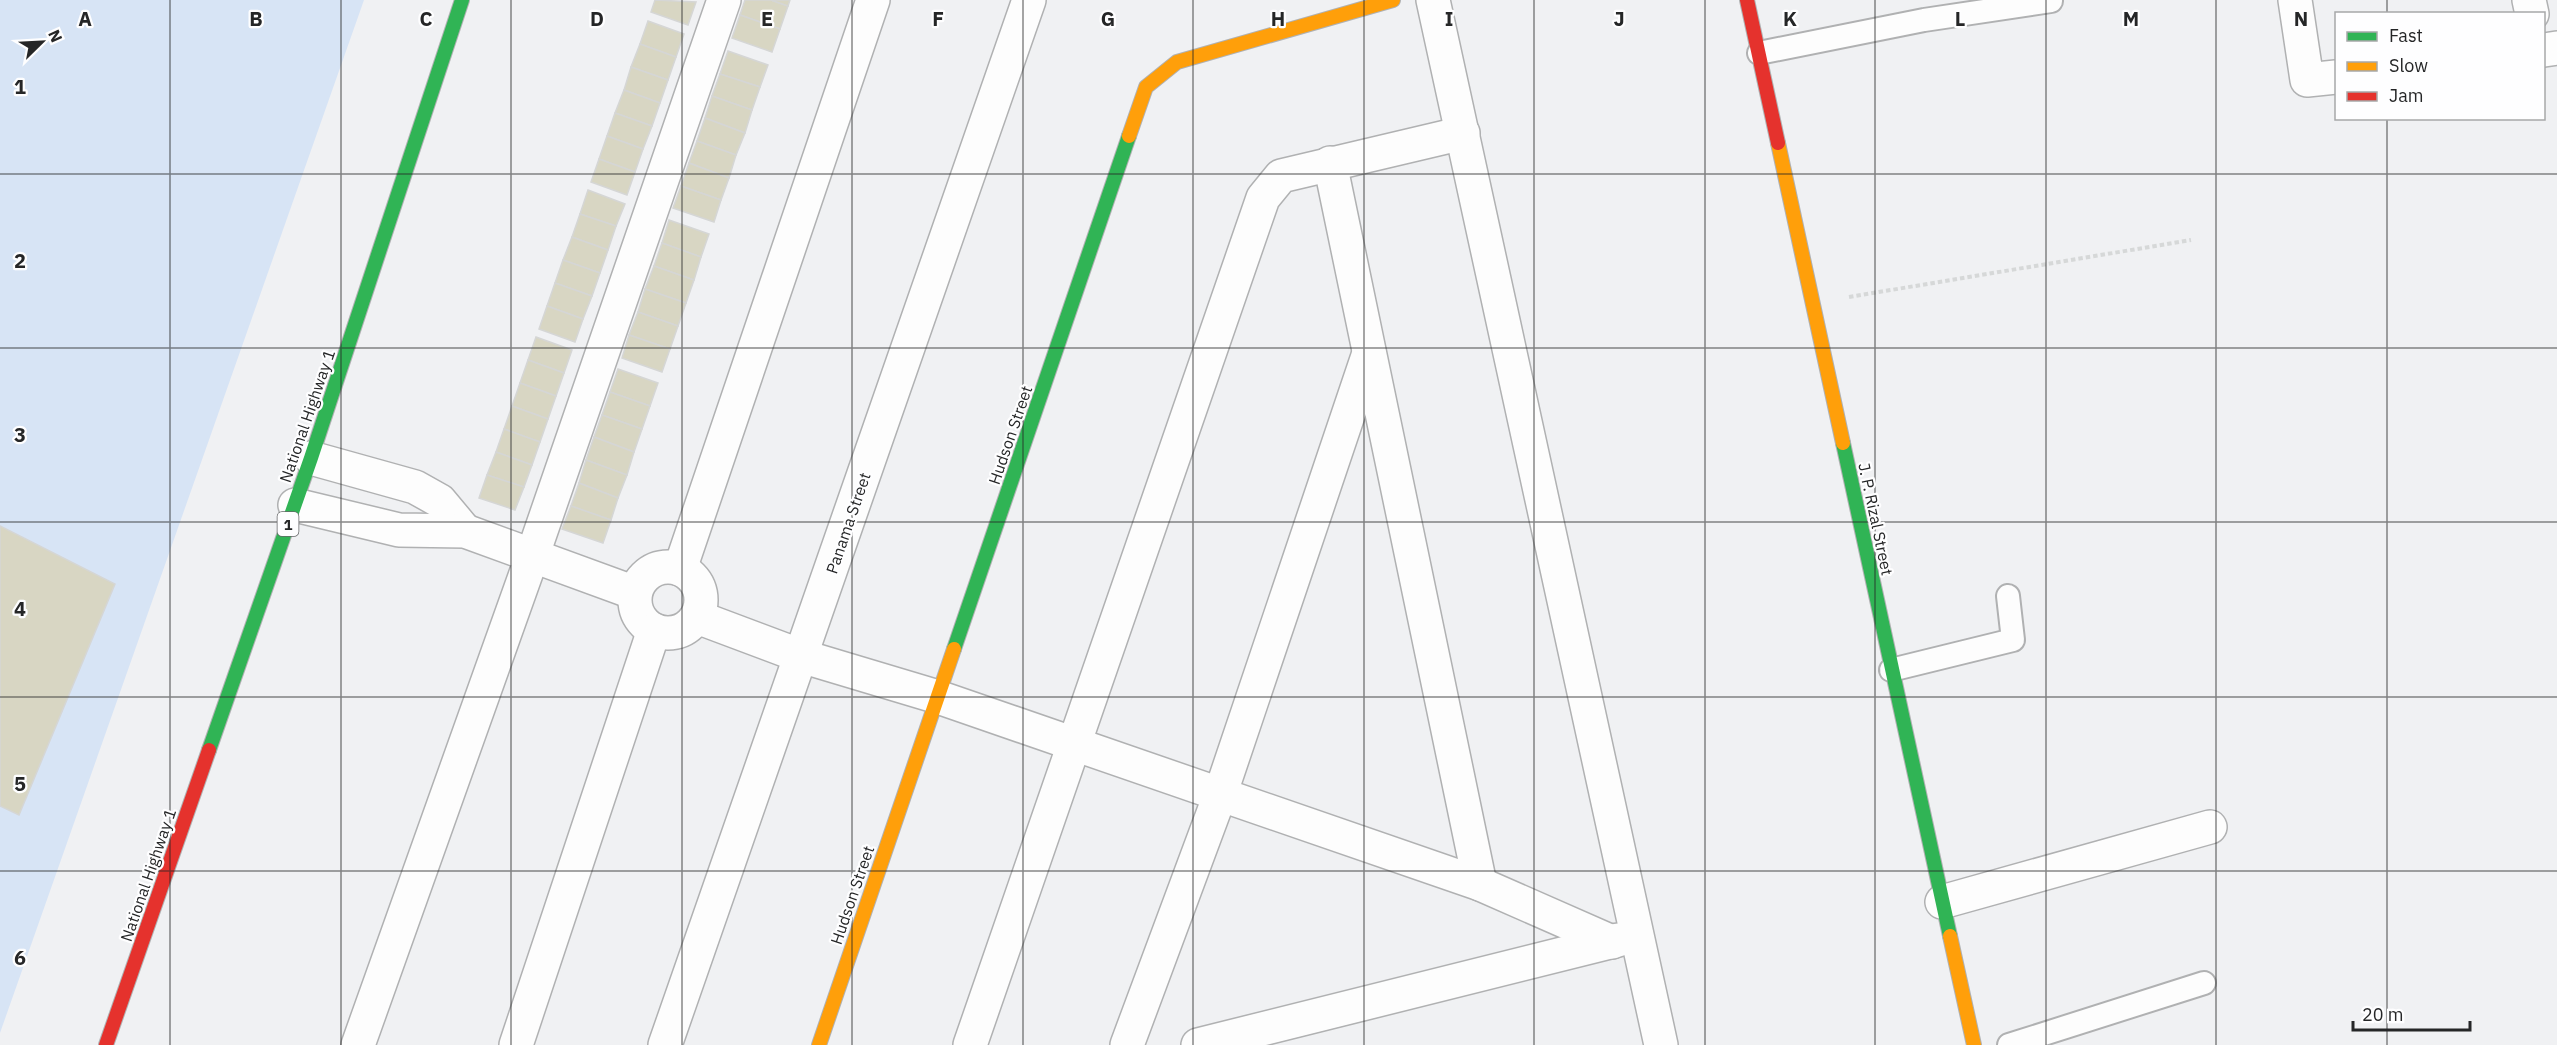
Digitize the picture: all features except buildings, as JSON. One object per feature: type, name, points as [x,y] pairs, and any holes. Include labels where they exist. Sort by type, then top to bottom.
[{"type":"main road","name":"National Highway 1","points":[[106,1045],[295,505],[462,0]]},
{"type":"main road","name":"Hudson Street","points":[[819,1045],[1146,87],[1177,62],[1393,0]]},
{"type":"main road","name":"J. P. Rizal Street","points":[[1747,0],[1974,1045]]},
{"type":"street","points":[[358,1045],[533,554],[724,0]]},
{"type":"street","points":[[680,569],[873,0]]},
{"type":"street","name":"Panama Street","points":[[665,1045],[1029,0]]},
{"type":"street","points":[[1433,0],[1625,939],[1661,1045]]},
{"type":"street","points":[[2295,0],[2307,80],[2335,77]]},
{"type":"street","points":[[970,1045],[1263,198],[1281,176],[1462,133]]},
{"type":"street","points":[[1330,163],[1480,884]]},
{"type":"street","points":[[1127,1045],[1220,795],[1369,351]]},
{"type":"street","points":[[311,458],[415,487],[440,501],[465,531]]},
{"type":"street","points":[[295,505],[399,530],[465,531],[635,593]]},
{"type":"street","points":[[661,567],[680,569],[695,581],[702,598],[697,617],[685,629],[670,633],[654,630],[642,621],[636,608],[635,593],[644,576],[661,567]]},
{"type":"street","points":[[697,617],[801,656],[938,697],[1480,884],[1625,939]]},
{"type":"street","points":[[516,1045],[654,630]]},
{"type":"street","points":[[1942,902],[2210,827]]},
{"type":"street","points":[[1197,1045],[1625,939]]},
{"type":"lane","points":[[1759,52],[1924,20],[2051,1]]},
{"type":"lane","points":[[1891,669],[2013,640],[2008,596]]},
{"type":"lane","points":[[2009,1045],[2204,983]]},
{"type":"path","points":[[1813,303],[2191,240]]},
{"type":"shaded area","points":[[0,0],[364,0],[0,1033]]},
{"type":"traffic: fast","points":[[209,750],[311,458],[462,0]]},
{"type":"traffic: fast","points":[[954,649],[1129,136]]},
{"type":"traffic: fast","points":[[1843,443],[1950,936]]},
{"type":"traffic: slow","points":[[1129,136],[1146,87],[1177,62],[1393,0]]},
{"type":"traffic: slow","points":[[1778,143],[1843,443]]},
{"type":"traffic: slow","points":[[819,1045],[954,649]]},
{"type":"traffic: slow","points":[[1950,936],[1974,1045]]},
{"type":"traffic: jam","points":[[1747,0],[1778,143]]},
{"type":"traffic: jam","points":[[106,1045],[209,750]]}]
